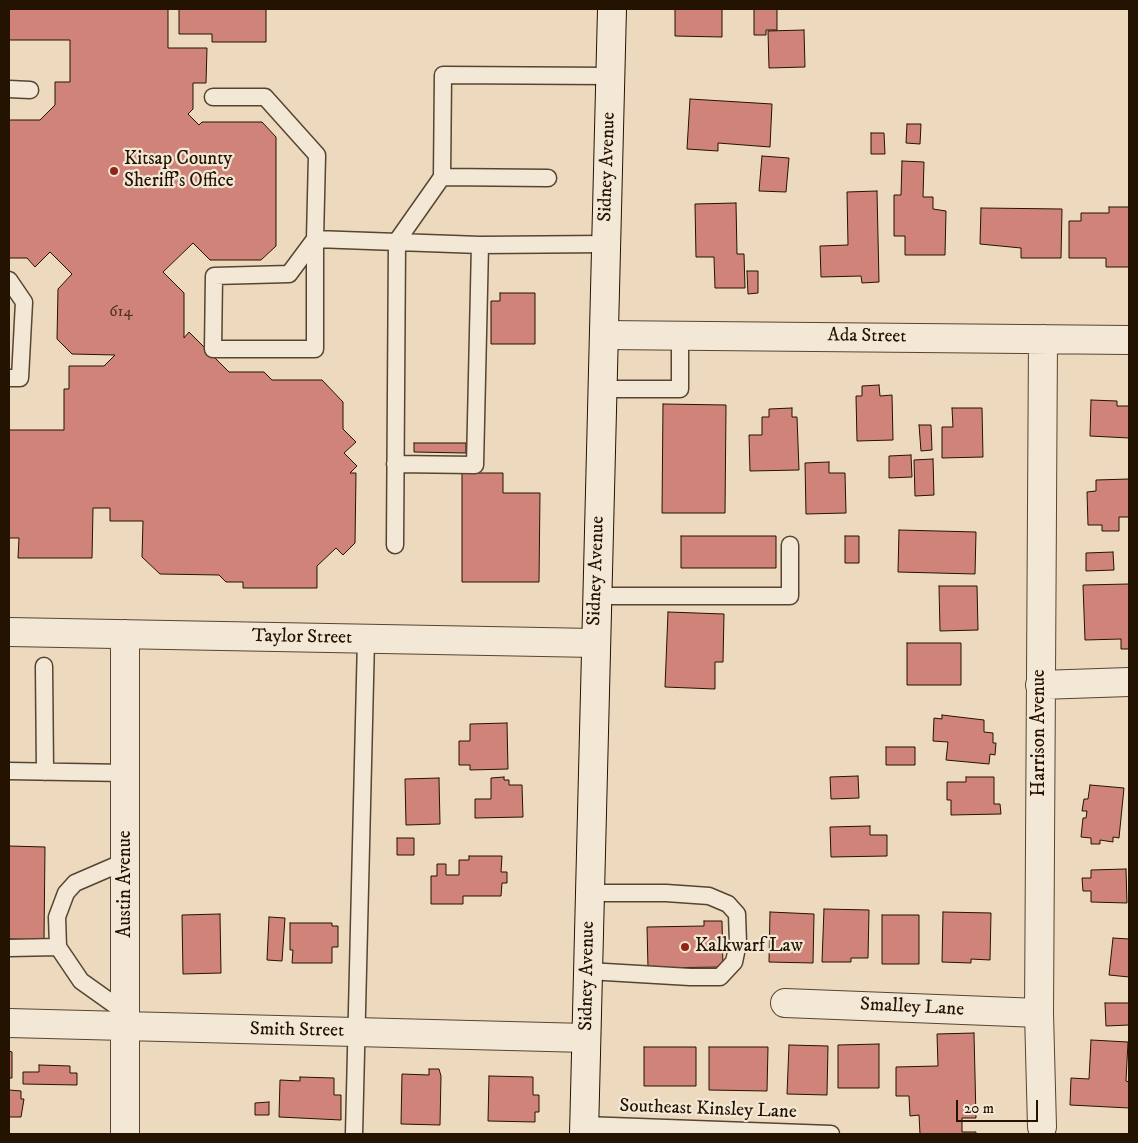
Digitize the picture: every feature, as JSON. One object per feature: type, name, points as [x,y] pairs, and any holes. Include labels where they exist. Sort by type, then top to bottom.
[{"type":"street","name":"Sidney Avenue","points":[[584,1130],[612,9]]},
{"type":"street","name":"Ada Street","points":[[604,335],[1129,340]]},
{"type":"street","name":"Harrison Avenue","points":[[1042,1127],[1039,1012],[1043,339]]},
{"type":"street","name":"Taylor Street","points":[[9,632],[596,643]]},
{"type":"street","name":"Austin Avenue","points":[[125,634],[125,1134]]},
{"type":"street","points":[[1040,685],[1129,682]]},
{"type":"street","name":"Smalley Lane","points":[[785,1003],[1039,1012]]},
{"type":"street","name":"Smith Street","points":[[9,1023],[126,1020],[358,1033],[586,1038]]},
{"type":"lane","points":[[395,545],[397,241],[442,177],[443,75],[611,76]]},
{"type":"lane","points":[[9,89],[30,90]]},
{"type":"lane","points":[[213,97],[265,97],[317,155],[315,349],[213,350],[214,276],[289,274],[315,239]]},
{"type":"lane","points":[[442,177],[548,178]]},
{"type":"lane","points":[[315,239],[480,245],[606,244]]},
{"type":"lane","points":[[395,464],[475,465],[480,245]]},
{"type":"lane","points":[[9,280],[24,302],[20,378],[9,378]]},
{"type":"lane","points":[[603,388],[680,389],[680,336]]},
{"type":"lane","points":[[597,596],[790,596],[790,545]]},
{"type":"lane","points":[[354,1134],[358,1033],[366,639]]},
{"type":"lane","points":[[44,666],[45,772]]},
{"type":"lane","points":[[9,771],[126,773]]},
{"type":"lane","points":[[126,862],[75,883],[66,893],[57,916],[58,947],[82,981],[126,1020]]},
{"type":"lane","points":[[588,971],[720,977],[734,962],[738,943],[737,914],[728,904],[709,896],[666,893],[590,893]]},
{"type":"lane","points":[[9,948],[58,947]]},
{"type":"lane","name":"Southeast Kinsley Lane","points":[[584,1130],[831,1134]]},
{"type":"building","points":[[9,9],[168,9],[168,48],[207,48],[206,83],[193,83],[193,109],[188,114],[199,125],[202,122],[262,122],[276,137],[276,246],[261,260],[210,260],[193,243],[163,272],[184,293],[184,338],[189,332],[229,372],[264,372],[272,380],[322,380],[343,402],[343,429],[356,442],[344,453],[357,466],[350,473],[356,473],[355,543],[343,555],[336,548],[317,566],[317,588],[243,588],[243,582],[226,582],[219,575],[160,574],[142,557],[143,521],[110,521],[110,508],[93,508],[92,558],[18,558],[19,538],[9,538],[9,430],[64,430],[64,389],[69,389],[69,366],[104,366],[115,355],[72,354],[57,339],[58,289],[72,274],[50,252],[35,267],[27,258],[9,258],[9,120],[40,120],[55,105],[55,82],[70,82],[70,40],[9,40]]},
{"type":"building","points":[[179,9],[266,9],[266,42],[212,42],[212,34],[179,34]]},
{"type":"building","points":[[675,9],[722,9],[722,37],[675,36]]},
{"type":"building","points":[[754,9],[777,9],[777,30],[766,30],[766,35],[754,35]]},
{"type":"building","points":[[804,30],[805,67],[769,68],[768,31]]},
{"type":"building","points":[[690,99],[772,104],[770,147],[718,143],[718,151],[687,149]]},
{"type":"building","points":[[907,124],[921,124],[920,144],[906,143]]},
{"type":"building","points":[[871,133],[884,133],[885,154],[871,154]]},
{"type":"building","points":[[762,156],[789,158],[786,192],[759,191]]},
{"type":"building","points":[[902,161],[924,162],[923,197],[933,197],[933,209],[946,211],[945,255],[905,255],[905,236],[894,236],[894,195],[901,195]]},
{"type":"building","points":[[877,191],[879,282],[862,283],[861,276],[821,277],[820,246],[848,245],[847,192]]},
{"type":"building","points":[[736,203],[737,254],[744,254],[745,288],[715,288],[714,257],[696,257],[695,204]]},
{"type":"building","points":[[1109,207],[1129,207],[1129,267],[1106,267],[1106,258],[1069,258],[1069,221],[1081,221],[1081,213],[1109,213]]},
{"type":"building","points":[[981,208],[1062,209],[1061,258],[1021,258],[1021,248],[980,244]]},
{"type":"building","points":[[747,271],[758,271],[758,293],[748,294]]},
{"type":"building","points":[[500,293],[535,293],[535,344],[491,344],[491,301],[500,301]]},
{"type":"building","points":[[879,385],[880,396],[892,395],[893,440],[857,441],[856,396],[862,396],[862,386]]},
{"type":"building","points":[[1091,400],[1117,401],[1117,406],[1129,406],[1129,438],[1090,436]]},
{"type":"building","points":[[663,404],[726,405],[725,513],[662,513]]},
{"type":"building","points":[[792,408],[792,417],[797,417],[799,470],[750,471],[749,435],[762,435],[762,417],[769,417],[769,409]]},
{"type":"building","points":[[952,408],[982,408],[983,457],[942,458],[942,427],[953,427]]},
{"type":"building","points":[[919,425],[931,425],[932,450],[921,451]]},
{"type":"building","points":[[414,443],[466,443],[466,453],[414,452]]},
{"type":"building","points":[[911,455],[912,477],[889,478],[889,456]]},
{"type":"building","points":[[933,459],[934,495],[915,496],[914,460]]},
{"type":"building","points":[[829,462],[829,473],[845,473],[846,513],[806,514],[805,463]]},
{"type":"building","points":[[462,473],[503,473],[503,493],[540,493],[539,582],[462,582]]},
{"type":"building","points":[[1129,479],[1129,517],[1119,517],[1119,531],[1102,531],[1102,525],[1088,525],[1087,492],[1096,491],[1096,480]]},
{"type":"building","points":[[899,530],[976,532],[975,574],[898,572]]},
{"type":"building","points":[[681,536],[776,536],[776,568],[681,568]]},
{"type":"building","points":[[845,536],[859,536],[859,563],[845,563]]},
{"type":"building","points":[[1113,552],[1114,570],[1086,571],[1086,553]]},
{"type":"building","points":[[1129,584],[1129,649],[1121,649],[1121,639],[1085,640],[1083,585]]},
{"type":"building","points":[[939,586],[977,586],[978,630],[940,631]]},
{"type":"building","points":[[668,612],[724,614],[723,662],[715,662],[715,689],[665,687]]},
{"type":"building","points":[[907,643],[961,643],[961,685],[907,685]]},
{"type":"building","points":[[942,715],[984,720],[984,732],[993,733],[993,743],[996,743],[995,755],[990,754],[989,764],[946,760],[948,742],[933,741],[934,718],[942,719]]},
{"type":"building","points":[[507,723],[508,769],[470,770],[470,765],[459,765],[459,741],[470,741],[470,724]]},
{"type":"building","points":[[886,747],[915,747],[915,765],[886,765]]},
{"type":"building","points":[[858,776],[859,798],[831,799],[830,777]]},
{"type":"building","points":[[504,777],[504,780],[509,780],[509,785],[522,785],[523,817],[475,818],[475,799],[491,799],[491,778]]},
{"type":"building","points":[[966,777],[994,777],[994,804],[1000,804],[1001,814],[951,815],[951,800],[947,800],[947,782],[966,782]]},
{"type":"building","points":[[439,778],[440,824],[406,825],[405,779]]},
{"type":"building","points":[[1090,785],[1124,788],[1119,838],[1113,837],[1113,842],[1100,840],[1100,844],[1091,844],[1091,838],[1081,837],[1083,818],[1086,818],[1087,811],[1082,811],[1084,799],[1088,799]]},
{"type":"building","points":[[870,826],[870,835],[887,835],[887,856],[831,857],[830,827]]},
{"type":"building","points":[[397,838],[414,838],[414,855],[397,855]]},
{"type":"building","points":[[9,846],[45,847],[44,940],[9,939]]},
{"type":"building","points":[[469,856],[502,856],[501,872],[507,872],[507,883],[502,883],[501,896],[463,896],[463,904],[431,904],[431,876],[437,876],[437,864],[446,864],[446,875],[459,875],[459,860],[469,860]]},
{"type":"building","points":[[1126,869],[1127,903],[1091,902],[1091,891],[1083,891],[1082,878],[1091,878],[1091,870]]},
{"type":"building","points":[[824,909],[869,910],[868,958],[851,958],[851,962],[822,962]]},
{"type":"building","points":[[770,912],[814,914],[813,963],[769,962]]},
{"type":"building","points":[[943,912],[991,913],[990,960],[971,959],[971,963],[942,962]]},
{"type":"building","points":[[220,914],[221,973],[183,974],[182,915]]},
{"type":"building","points":[[882,915],[919,915],[919,964],[882,964]]},
{"type":"building","points":[[269,917],[285,918],[282,961],[267,960]]},
{"type":"building","points":[[704,921],[722,921],[723,967],[648,968],[647,927],[704,926]]},
{"type":"building","points":[[290,923],[332,923],[332,926],[338,926],[338,947],[332,947],[332,963],[292,963],[293,950],[290,950]]},
{"type":"building","points":[[1113,938],[1129,939],[1129,977],[1109,975]]},
{"type":"building","points":[[1105,1003],[1129,1003],[1129,1025],[1106,1026]]},
{"type":"building","points":[[974,1033],[976,1118],[962,1118],[962,1132],[976,1132],[976,1134],[920,1134],[919,1115],[910,1116],[909,1096],[896,1096],[896,1067],[938,1066],[937,1034]]},
{"type":"building","points":[[1091,1040],[1128,1042],[1126,1081],[1129,1082],[1129,1108],[1070,1105],[1071,1078],[1089,1079]]},
{"type":"building","points":[[879,1044],[879,1088],[838,1088],[838,1045]]},
{"type":"building","points":[[789,1045],[828,1046],[827,1095],[787,1094]]},
{"type":"building","points":[[644,1047],[696,1047],[696,1086],[644,1086]]},
{"type":"building","points":[[709,1047],[768,1047],[767,1091],[709,1090]]},
{"type":"building","points":[[9,1051],[12,1052],[12,1078],[9,1078]]},
{"type":"building","points":[[39,1065],[70,1066],[70,1073],[77,1073],[77,1085],[23,1084],[23,1072],[39,1072]]},
{"type":"building","points":[[429,1069],[439,1069],[441,1076],[440,1125],[401,1124],[402,1074],[429,1075]]},
{"type":"building","points":[[489,1076],[533,1077],[533,1095],[539,1095],[539,1112],[535,1112],[535,1122],[488,1121]]},
{"type":"building","points":[[300,1077],[334,1078],[334,1095],[341,1095],[341,1120],[279,1117],[280,1080],[300,1081]]},
{"type":"building","points":[[9,1090],[21,1091],[21,1099],[24,1099],[21,1117],[9,1117]]},
{"type":"building","points":[[269,1102],[269,1115],[255,1115],[255,1103]]},
{"type":"place","name":"Kitsap County Sheriff's Office","points":[[114,171]]},
{"type":"place","name":"Kalkwarf Law","points":[[685,947]]}]
